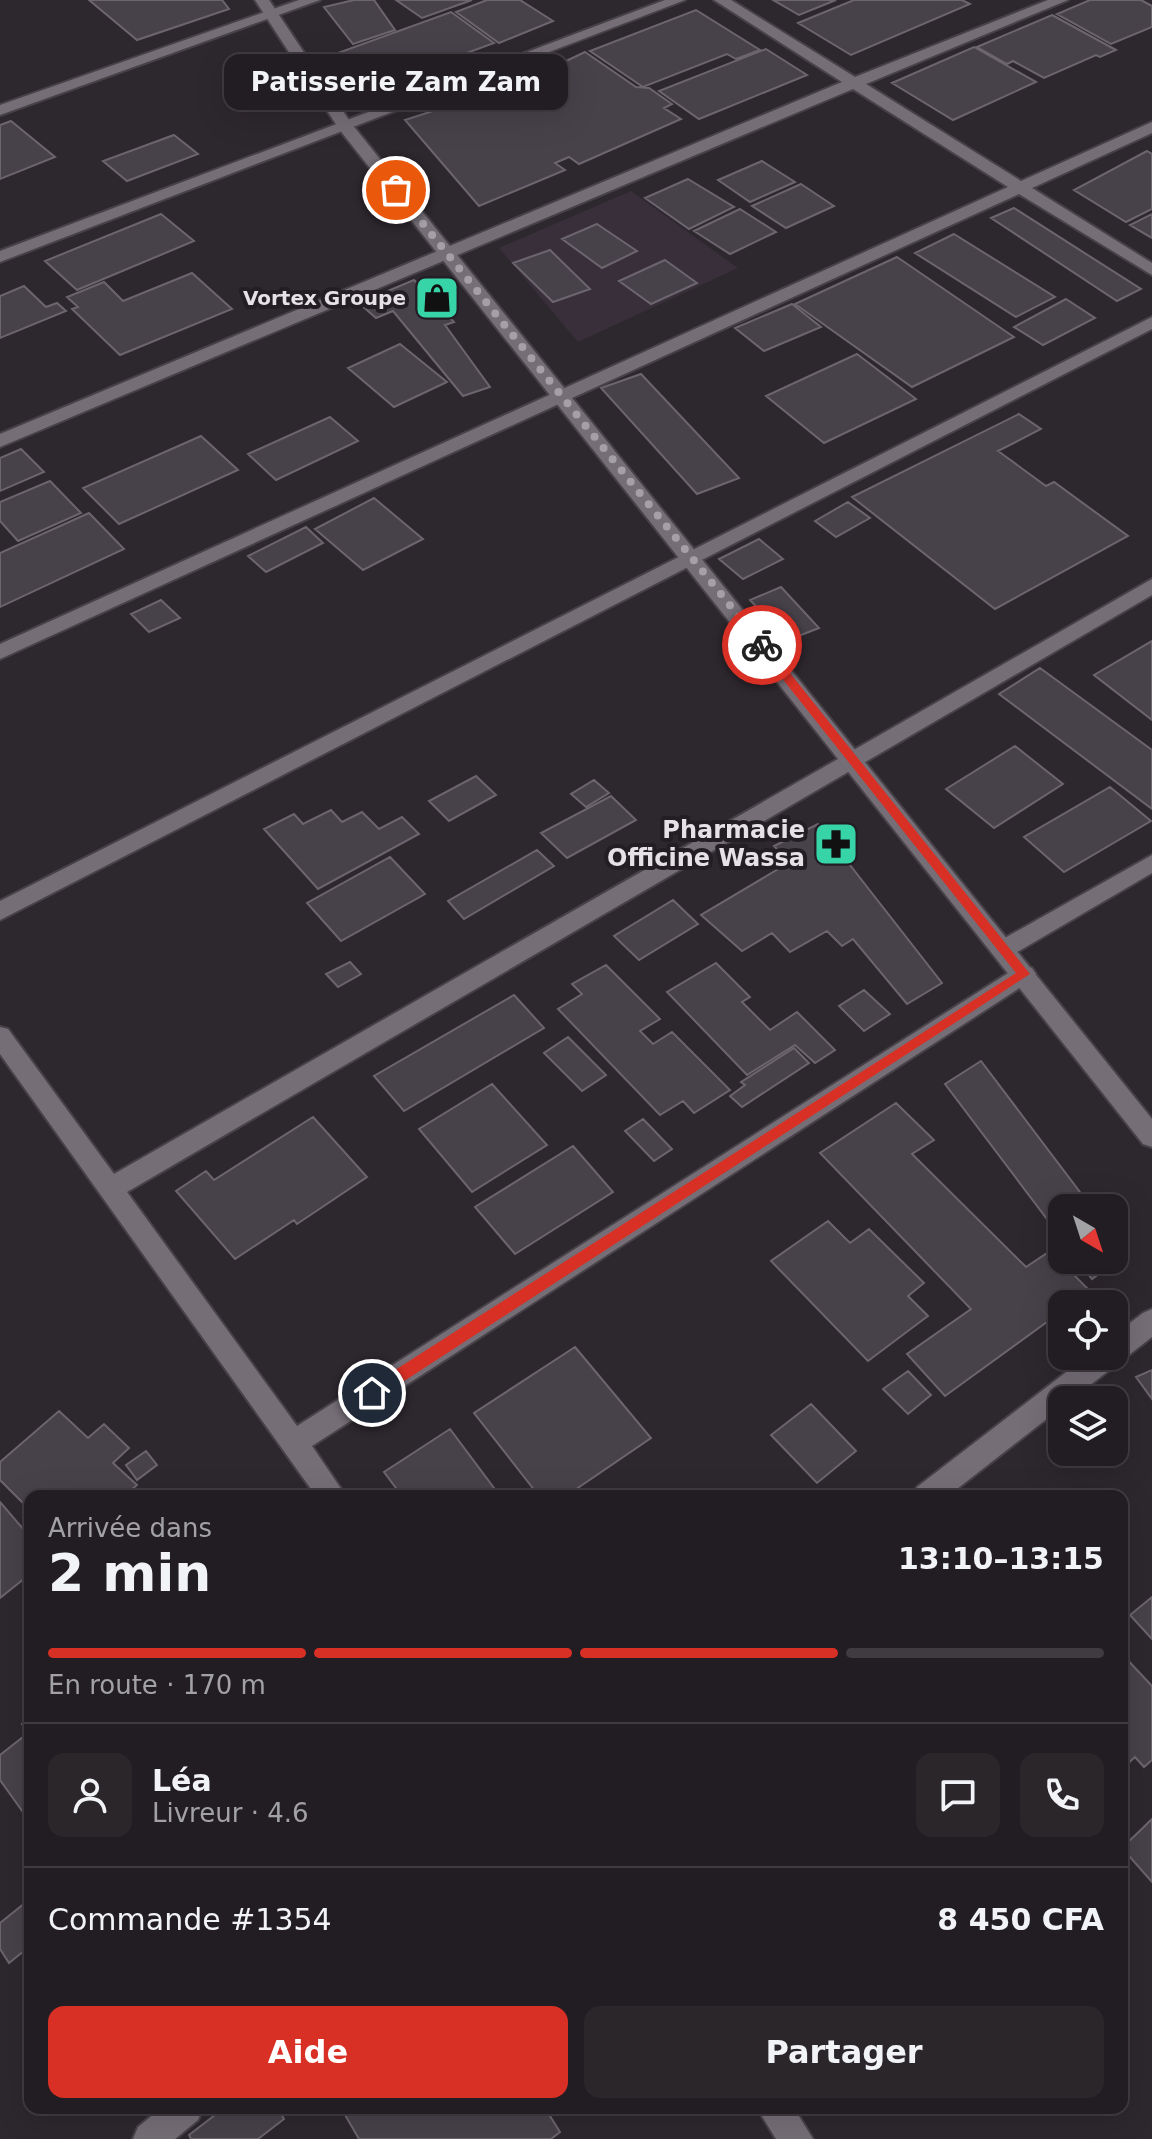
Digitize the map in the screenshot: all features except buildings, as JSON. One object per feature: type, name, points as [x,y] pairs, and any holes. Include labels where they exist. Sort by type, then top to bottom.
[{"type":"street","points":[[262,0],[345,126],[1152,1137]]},
{"type":"street","points":[[0,110],[313,0]]},
{"type":"street","points":[[0,257],[678,0]]},
{"type":"street","points":[[721,0],[1152,270]]},
{"type":"street","points":[[0,441],[854,83],[1061,0]]},
{"type":"street","points":[[0,652],[1152,127]]},
{"type":"street","points":[[0,911],[1152,322]]},
{"type":"street","points":[[110,1189],[1152,586]]},
{"type":"street","points":[[1004,949],[1152,863]]},
{"type":"street","points":[[294,1443],[1024,974]]},
{"type":"street","points":[[0,1036],[328,1490]]},
{"type":"street","points":[[1128,1340],[1152,1321]]},
{"type":"street","points":[[935,1490],[1089,1370]]},
{"type":"street","points":[[150,2139],[179,2114]]},
{"type":"street","points":[[778,2114],[796,2139]]},
{"type":"shaded area","points":[[631,191],[738,268],[578,342],[499,248]]},
{"type":"way so far","points":[[396,190],[762,645]]},
{"type":"place","name":"Patisserie Zam Zam","points":[[396,190]]},
{"type":"place","name":"Vortex Groupe","points":[[437,298]]},
{"type":"place","name":"Pharmacie Officine Wassa","points":[[836,844]]},
{"type":"route","points":[[372,1393],[1024,974],[762,645]]}]
